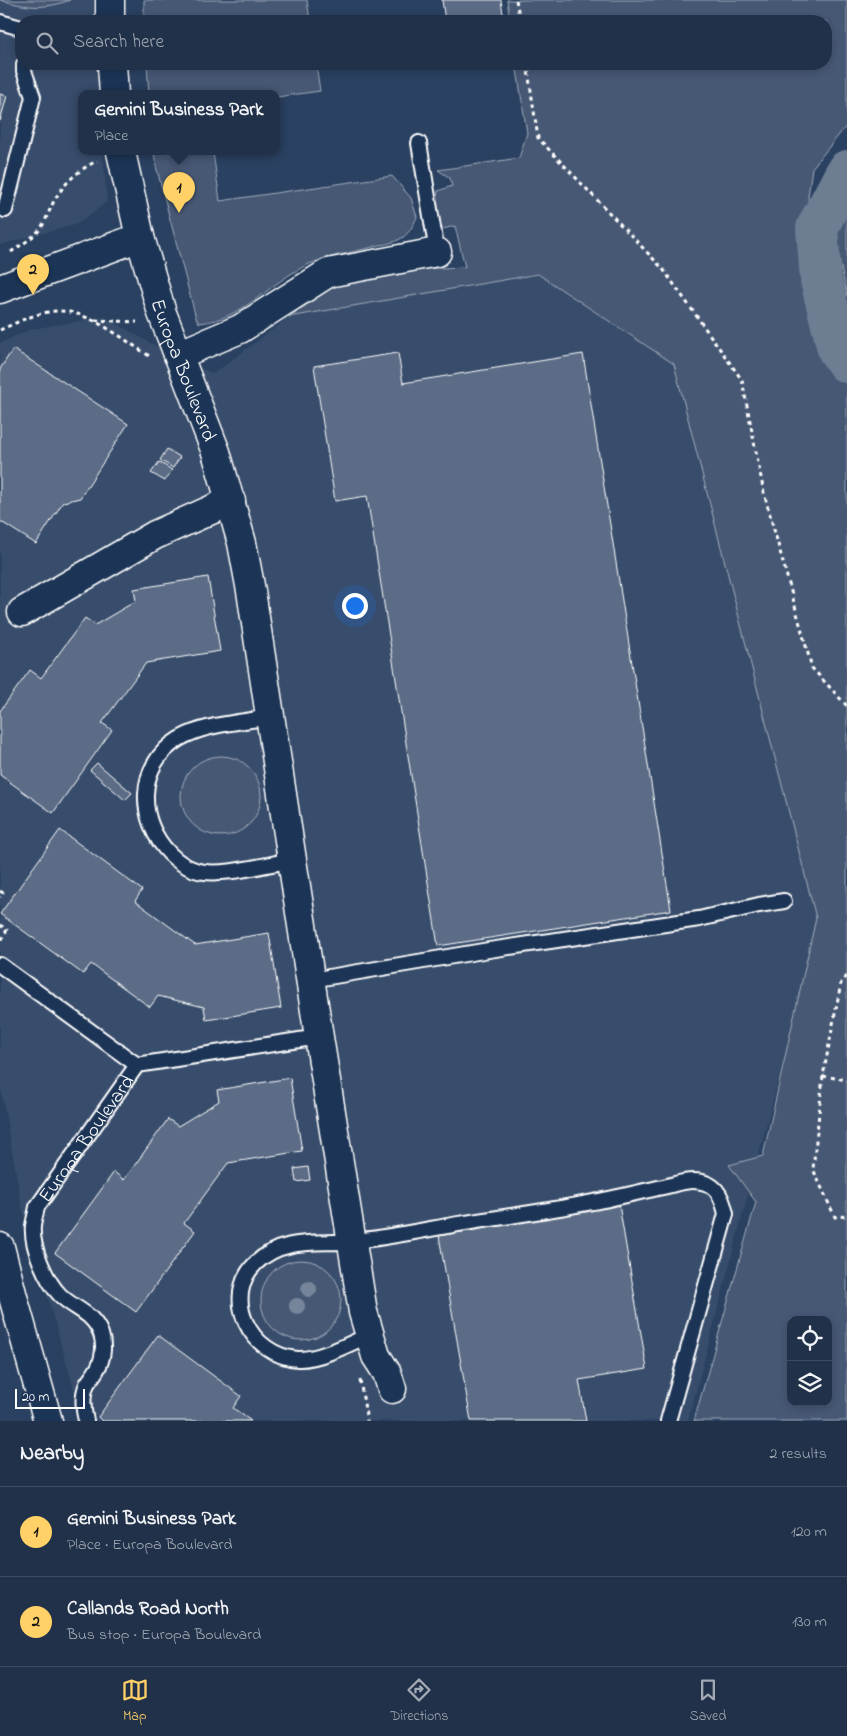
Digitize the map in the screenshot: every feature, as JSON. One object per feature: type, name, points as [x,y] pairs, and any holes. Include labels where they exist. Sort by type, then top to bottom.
[{"type":"street","points":[[110,0],[110,15]]},
{"type":"street","points":[[112,70],[114,90]]},
{"type":"street","name":"Europa Boulevard","points":[[122,155],[140,237],[162,313],[166,357],[213,444],[231,501],[250,582],[363,1312],[376,1356],[387,1374],[392,1389]]},
{"type":"street","points":[[0,289],[140,237]]},
{"type":"street","points":[[166,357],[240,329],[328,273],[437,252]]},
{"type":"street","points":[[22,612],[155,535],[231,501]]},
{"type":"street","points":[[0,1247],[12,1298],[48,1421]]},
{"type":"lane","points":[[0,22],[15,26]]},
{"type":"lane","points":[[4,210],[33,97],[24,70]]},
{"type":"lane","points":[[419,144],[437,252]]},
{"type":"lane","points":[[271,717],[203,729],[179,739],[161,754],[149,775],[145,797],[149,821],[160,844],[178,861],[195,870],[214,874],[293,860]]},
{"type":"lane","points":[[311,980],[489,950],[698,919],[784,901]]},
{"type":"lane","name":"Europa Boulevard","points":[[0,964],[137,1065],[319,1037]]},
{"type":"lane","name":"Europa Boulevard","points":[[86,1421],[83,1398],[87,1384],[98,1369],[103,1351],[102,1335],[96,1323],[84,1311],[61,1296],[48,1280],[38,1255],[33,1227],[37,1207],[137,1065]]},
{"type":"lane","points":[[369,1336],[320,1355],[299,1359],[278,1356],[258,1343],[245,1323],[240,1301],[244,1280],[256,1263],[277,1249],[302,1242],[353,1242],[592,1202],[693,1181],[711,1185],[722,1197],[726,1214],[668,1421]]},
{"type":"path","points":[[516,0],[519,15]]},
{"type":"path","points":[[528,70],[538,138],[663,269],[742,380],[764,493],[812,668],[847,706]]},
{"type":"path","points":[[11,252],[41,228],[53,202],[73,177],[95,162],[113,155]]},
{"type":"path","points":[[0,330],[49,312],[70,312],[93,320],[166,357]]},
{"type":"path","points":[[93,320],[137,322]]},
{"type":"path","points":[[0,891],[3,893],[0,897]]},
{"type":"path","points":[[0,925],[7,930],[0,941]]},
{"type":"path","points":[[847,976],[841,983],[823,1076],[813,1169],[835,1217],[847,1216]]},
{"type":"path","points":[[823,1076],[847,1080]]},
{"type":"shaded area","points":[[0,0],[93,0],[94,15],[15,15],[15,70],[97,70],[99,90],[78,90],[78,155],[103,155],[107,202],[77,224],[0,245]]},
{"type":"shaded area","points":[[0,0],[70,0],[52,5],[35,6]]},
{"type":"shaded area","points":[[144,0],[307,0],[309,15],[144,15]]},
{"type":"shaded area","points":[[507,0],[847,0],[847,125],[812,168],[808,197],[816,279],[847,367],[847,1421],[694,1421],[756,1202],[729,1165],[763,1156],[816,918],[674,364],[538,274],[289,317],[334,286],[394,270],[465,267],[455,226],[439,230],[436,201],[438,191],[452,186],[450,178],[438,170],[519,158],[527,133],[517,70],[832,70],[832,15],[509,15]]},
{"type":"shaded area","points":[[147,70],[317,70],[320,91],[280,97],[280,90],[149,90]]},
{"type":"shaded area","points":[[154,155],[213,155],[220,201],[392,176],[411,198],[417,217],[407,233],[396,241],[309,264],[281,280],[256,299],[230,315],[199,323],[196,318]]},
{"type":"shaded area","points":[[847,209],[847,296],[833,229]]},
{"type":"shaded area","points":[[538,274],[679,360],[822,916],[688,1421],[83,1421],[22,1207],[0,1084],[0,343],[31,329],[105,317],[152,344],[213,374],[289,317]]},
{"type":"shaded area","points":[[221,756],[236,759],[249,768],[258,781],[261,796],[258,811],[249,824],[236,833],[221,836],[206,833],[193,824],[184,811],[181,796],[184,781],[193,768],[206,759]]},
{"type":"shaded area","points":[[301,1260],[316,1263],[329,1272],[338,1285],[341,1300],[338,1315],[329,1328],[316,1337],[301,1340],[286,1337],[273,1328],[264,1315],[261,1300],[264,1285],[273,1272],[286,1263]]},
{"type":"building","points":[[442,0],[501,0],[503,15],[444,15]]},
{"type":"building","points":[[0,94],[7,96],[0,121]]},
{"type":"building","points":[[13,349],[128,424],[80,498],[63,502],[36,544],[0,521],[0,369]]},
{"type":"building","points":[[398,353],[403,383],[583,354],[671,910],[438,946],[367,496],[335,501],[314,366]]},
{"type":"building","points":[[167,449],[180,457],[173,468],[160,460]]},
{"type":"building","points":[[159,462],[172,470],[165,481],[151,473]]},
{"type":"building","points":[[208,577],[220,651],[146,663],[102,723],[112,730],[53,813],[0,775],[0,711],[30,670],[41,678],[85,618],[95,625],[136,601],[134,589]]},
{"type":"building","points":[[97,763],[132,793],[125,800],[90,770]]},
{"type":"building","points":[[60,830],[142,890],[135,901],[195,945],[269,933],[281,1008],[206,1020],[204,1007],[158,996],[150,1007],[91,964],[83,974],[0,914]]},
{"type":"building","points":[[290,1078],[302,1151],[228,1163],[184,1223],[195,1231],[136,1312],[55,1253],[114,1172],[124,1180],[168,1119],[178,1126],[219,1101],[217,1090]]},
{"type":"building","points":[[308,1167],[310,1180],[296,1182],[294,1169]]},
{"type":"building","points":[[619,1205],[647,1369],[579,1380],[586,1421],[471,1421],[439,1236]]},
{"type":"building","points":[[158,1335],[241,1396],[233,1408],[251,1421],[102,1421],[98,1417]]},
{"type":"waterway","points":[[847,171],[817,228],[821,280],[838,349],[847,362]]},
{"type":"place","name":"Gemini Business Park","points":[[179,213]]},
{"type":"place","name":"Callands Road North","points":[[33,295]]}]
